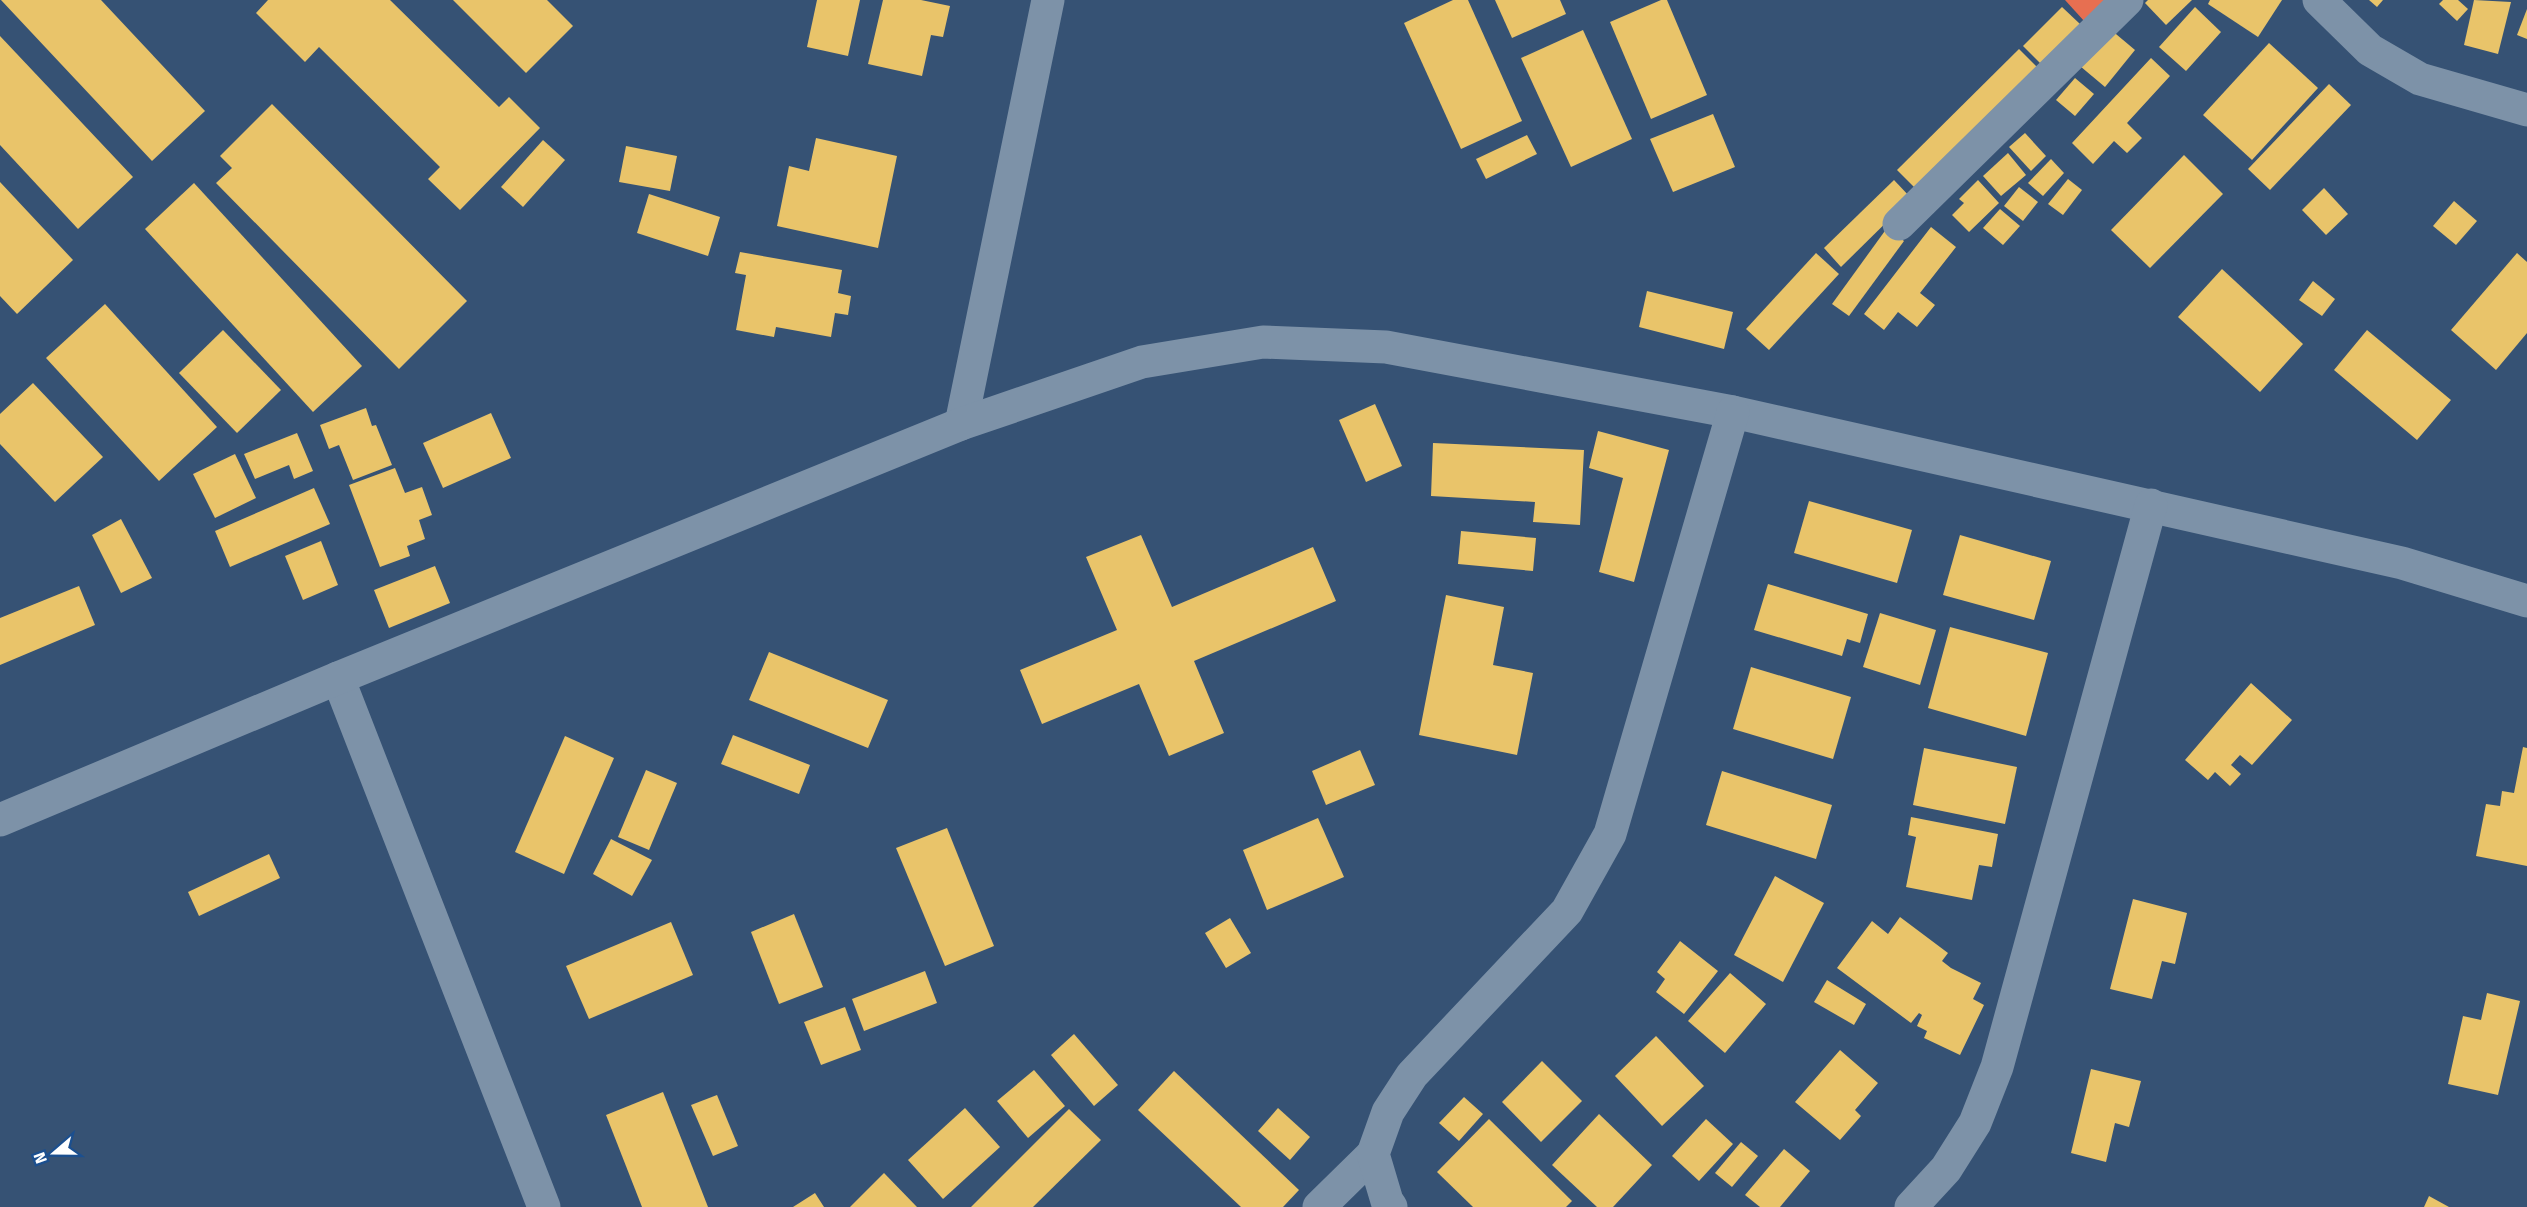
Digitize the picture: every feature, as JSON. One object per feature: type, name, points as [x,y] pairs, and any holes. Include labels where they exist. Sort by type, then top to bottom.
[{"type":"street","points":[[961,424],[1048,0]]},
{"type":"street","points":[[1899,224],[2127,0]]},
{"type":"street","points":[[2319,0],[2370,50],[2420,79],[2527,110]]},
{"type":"street","points":[[0,820],[338,678],[961,424],[1142,362],[1263,342],[1386,347],[1733,412],[2402,563],[2527,601]]},
{"type":"street","points":[[1319,1207],[1373,1154],[1388,1112],[1412,1075],[1567,911],[1610,834],[1733,412]]},
{"type":"street","points":[[1911,1207],[1946,1169],[1975,1123],[1997,1067],[2151,505]]},
{"type":"street","points":[[338,678],[544,1207]]},
{"type":"street","points":[[1373,1154],[1387,1201],[1391,1207]]},
{"type":"building: Homes","points":[[1,0],[101,0],[205,111],[152,161]]},
{"type":"building: Homes","points":[[268,0],[390,0],[499,107],[509,97],[540,128],[460,210],[428,179],[440,167],[319,47],[305,62],[256,13]]},
{"type":"building: Homes","points":[[453,0],[547,0],[573,26],[526,73]]},
{"type":"building: Homes","points":[[817,0],[860,0],[848,56],[807,47]]},
{"type":"building: Homes","points":[[883,0],[921,0],[950,6],[943,37],[931,35],[922,76],[868,64]]},
{"type":"building: Homes","points":[[1453,0],[1468,0],[1522,121],[1461,149],[1404,23]]},
{"type":"building: Homes","points":[[1495,0],[1560,0],[1566,14],[1512,38]]},
{"type":"building: Homes","points":[[1661,0],[1667,0],[1707,95],[1651,119],[1610,22]]},
{"type":"building: Homes","points":[[2148,0],[2192,0],[2166,25],[2145,3]]},
{"type":"building: Homes","points":[[2210,0],[2282,0],[2258,37],[2208,4]]},
{"type":"building: Homes","points":[[2369,0],[2383,0],[2377,7]]},
{"type":"building: Homes","points":[[2443,0],[2458,0],[2468,9],[2457,21],[2439,4]]},
{"type":"building: Homes","points":[[2474,0],[2511,2],[2498,54],[2464,45]]},
{"type":"building: Homes","points":[[2062,7],[2080,24],[2041,64],[2023,46]]},
{"type":"building: Homes","points":[[2195,7],[2221,32],[2186,71],[2159,47]]},
{"type":"building: Homes","points":[[2527,9],[2527,39],[2517,35]]},
{"type":"building: Homes","points":[[2110,29],[2135,50],[2105,87],[2080,66]]},
{"type":"building: Homes","points":[[1583,30],[1632,139],[1571,167],[1521,58]]},
{"type":"building: Homes","points":[[0,36],[133,177],[78,229],[0,145]]},
{"type":"building: Homes","points":[[2269,43],[2318,88],[2252,160],[2203,115]]},
{"type":"building: Homes","points":[[2019,49],[2040,70],[1918,191],[1897,170]]},
{"type":"building: Homes","points":[[2151,58],[2170,76],[2127,123],[2142,138],[2127,153],[2114,141],[2093,164],[2072,143]]},
{"type":"building: Homes","points":[[2075,78],[2094,94],[2075,116],[2056,100]]},
{"type":"building: Homes","points":[[2329,84],[2351,105],[2270,190],[2248,169]]},
{"type":"building: Homes","points":[[272,104],[467,301],[399,369],[216,183],[232,168],[220,156]]},
{"type":"building: Homes","points":[[1713,114],[1735,167],[1673,192],[1650,139]]},
{"type":"building: Homes","points":[[2025,133],[2046,156],[2031,171],[2009,147]]},
{"type":"building: Homes","points":[[1527,135],[1537,154],[1486,179],[1476,159]]},
{"type":"building: Homes","points":[[816,138],[897,156],[878,248],[777,226],[789,166],[809,171]]},
{"type":"building: Homes","points":[[543,140],[565,160],[523,207],[501,187]]},
{"type":"building: Homes","points":[[626,146],[677,156],[670,191],[619,182]]},
{"type":"building: Homes","points":[[2008,153],[2026,175],[2001,196],[1983,176]]},
{"type":"building: Homes","points":[[2184,155],[2223,194],[2150,268],[2111,230]]},
{"type":"building: Homes","points":[[2051,159],[2064,173],[2043,196],[2028,183]]},
{"type":"building: Homes","points":[[2068,179],[2082,190],[2063,215],[2048,204]]},
{"type":"building: Homes","points":[[1894,180],[1911,198],[1841,267],[1824,248]]},
{"type":"building: Homes","points":[[1978,180],[1999,203],[1969,232],[1952,215],[1964,203],[1959,199]]},
{"type":"building: Homes","points":[[0,182],[73,260],[17,314],[0,296]]},
{"type":"building: Homes","points":[[194,183],[362,366],[313,412],[145,229]]},
{"type":"building: Homes","points":[[2019,187],[2038,202],[2023,221],[2004,206]]},
{"type":"building: Homes","points":[[2324,188],[2348,214],[2326,235],[2302,210]]},
{"type":"building: Homes","points":[[649,194],[720,217],[708,256],[637,233]]},
{"type":"building: Homes","points":[[2454,201],[2477,221],[2456,245],[2433,226]]},
{"type":"building: Homes","points":[[2000,209],[2020,226],[2003,245],[1983,228]]},
{"type":"building: Homes","points":[[1931,227],[1956,247],[1920,293],[1935,305],[1917,327],[1898,312],[1884,330],[1864,314]]},
{"type":"building: Homes","points":[[1887,228],[1904,241],[1849,316],[1832,304]]},
{"type":"building: Homes","points":[[740,252],[842,270],[838,293],[851,296],[848,315],[835,313],[831,337],[776,327],[774,337],[736,330],[746,275],[735,273]]},
{"type":"building: Homes","points":[[1816,253],[1839,274],[1769,350],[1746,329]]},
{"type":"building: Homes","points":[[2517,253],[2527,262],[2527,333],[2496,370],[2451,330]]},
{"type":"building: Homes","points":[[2222,269],[2303,344],[2260,392],[2178,317]]},
{"type":"building: Homes","points":[[2313,281],[2335,299],[2322,316],[2299,300]]},
{"type":"building: Homes","points":[[1647,291],[1733,312],[1724,349],[1639,327]]},
{"type":"building: Homes","points":[[105,304],[217,427],[159,481],[46,358]]},
{"type":"building: Homes","points":[[223,330],[281,390],[237,433],[179,373]]},
{"type":"building: Homes","points":[[2367,330],[2451,400],[2417,440],[2334,370]]},
{"type":"building: Homes","points":[[33,383],[103,457],[55,502],[0,444],[0,414]]},
{"type":"building: Homes","points":[[1375,404],[1402,466],[1366,482],[1339,420]]},
{"type":"building: Homes","points":[[366,408],[372,426],[376,425],[392,465],[353,480],[339,445],[329,449],[320,425]]},
{"type":"building: Homes","points":[[491,413],[511,458],[443,488],[423,443]]},
{"type":"building: Homes","points":[[1598,431],[1669,450],[1634,582],[1599,572],[1623,478],[1589,468]]},
{"type":"building: Homes","points":[[297,433],[313,471],[294,479],[289,465],[255,479],[244,454]]},
{"type":"building: Homes","points":[[1433,443],[1584,450],[1580,525],[1533,522],[1535,502],[1431,496]]},
{"type":"building: Homes","points":[[235,454],[256,498],[215,518],[193,474]]},
{"type":"building: Homes","points":[[395,468],[405,493],[422,487],[432,515],[419,520],[425,539],[407,546],[410,556],[380,567],[349,485]]},
{"type":"building: Homes","points":[[314,488],[330,524],[230,567],[215,531]]},
{"type":"building: Homes","points":[[1809,501],[1912,530],[1897,583],[1794,553]]},
{"type":"building: Homes","points":[[121,519],[152,578],[121,593],[92,535]]},
{"type":"building: Homes","points":[[1461,531],[1536,538],[1533,571],[1458,564]]},
{"type":"building: Homes","points":[[1141,535],[1172,607],[1313,547],[1336,601],[1194,661],[1224,733],[1169,756],[1139,684],[1042,724],[1020,670],[1117,630],[1086,557]]},
{"type":"building: Homes","points":[[1960,535],[2051,561],[2034,620],[1943,595]]},
{"type":"building: Homes","points":[[321,541],[338,585],[303,600],[285,556]]},
{"type":"building: Homes","points":[[435,566],[450,603],[389,628],[374,590]]},
{"type":"building: Homes","points":[[1768,584],[1868,614],[1860,643],[1847,639],[1842,656],[1754,630]]},
{"type":"building: Homes","points":[[79,586],[95,625],[0,665],[0,618]]},
{"type":"building: Homes","points":[[1446,595],[1504,607],[1493,665],[1533,673],[1517,755],[1419,735]]},
{"type":"building: Homes","points":[[1880,613],[1936,630],[1920,685],[1863,667]]},
{"type":"building: Homes","points":[[1950,627],[2048,653],[2026,736],[1928,708]]},
{"type":"building: Homes","points":[[769,652],[888,700],[868,748],[749,700]]},
{"type":"building: Homes","points":[[1751,667],[1851,697],[1833,759],[1733,729]]},
{"type":"building: Homes","points":[[2251,683],[2292,720],[2252,765],[2240,755],[2231,765],[2241,774],[2230,786],[2215,772],[2208,780],[2185,760]]},
{"type":"building: Homes","points":[[733,735],[810,765],[799,794],[721,764]]},
{"type":"building: Homes","points":[[565,736],[614,758],[564,874],[515,852]]},
{"type":"building: Homes","points":[[2523,747],[2527,748],[2527,866],[2476,856],[2486,804],[2500,806],[2502,791],[2514,793]]},
{"type":"building: Homes","points":[[1924,748],[2017,767],[2005,824],[1913,805]]},
{"type":"building: Homes","points":[[1360,750],[1375,785],[1326,805],[1312,771]]},
{"type":"building: Homes","points":[[646,770],[677,783],[649,850],[618,837]]},
{"type":"building: Homes","points":[[1722,771],[1832,805],[1816,859],[1706,825]]},
{"type":"building: Homes","points":[[1911,817],[1998,834],[1992,867],[1979,865],[1972,900],[1906,887],[1916,837],[1908,835]]},
{"type":"building: Homes","points":[[1318,818],[1344,877],[1267,910],[1243,850]]},
{"type":"building: Homes","points":[[947,828],[994,946],[945,966],[896,848]]},
{"type":"building: Homes","points":[[611,839],[652,860],[632,896],[593,874]]},
{"type":"building: Homes","points":[[269,854],[280,878],[199,916],[188,892]]},
{"type":"building: Homes","points":[[1775,876],[1824,903],[1783,982],[1734,955]]},
{"type":"building: Homes","points":[[2133,899],[2187,913],[2175,964],[2162,961],[2152,999],[2110,989]]},
{"type":"building: Homes","points":[[794,914],[823,987],[779,1004],[751,932]]},
{"type":"building: Homes","points":[[1900,917],[1948,953],[1942,961],[1981,983],[1973,999],[1984,1005],[1960,1055],[1924,1038],[1927,1031],[1917,1026],[1922,1015],[1919,1013],[1911,1023],[1837,968],[1872,921],[1888,934]]},
{"type":"building: Homes","points":[[1230,918],[1251,953],[1226,968],[1205,933]]},
{"type":"building: Homes","points":[[671,922],[693,975],[589,1019],[566,966]]},
{"type":"building: Homes","points":[[1680,941],[1718,971],[1684,1014],[1656,992],[1665,979],[1657,972]]},
{"type":"building: Homes","points":[[925,971],[937,1003],[864,1031],[852,999]]},
{"type":"building: Homes","points":[[1730,973],[1766,1004],[1725,1053],[1688,1021]]},
{"type":"building: Homes","points":[[1827,980],[1866,1004],[1854,1025],[1814,1002]]},
{"type":"building: Homes","points":[[2487,993],[2520,1001],[2498,1095],[2448,1084],[2463,1016],[2481,1020]]},
{"type":"building: Homes","points":[[845,1007],[861,1050],[821,1065],[804,1022]]},
{"type":"building: Homes","points":[[1074,1034],[1118,1085],[1094,1106],[1051,1055]]},
{"type":"building: Homes","points":[[1656,1036],[1704,1086],[1662,1126],[1615,1076]]},
{"type":"building: Homes","points":[[1840,1050],[1878,1083],[1855,1110],[1861,1116],[1840,1140],[1795,1102]]},
{"type":"building: Homes","points":[[1542,1061],[1582,1101],[1541,1142],[1502,1102]]},
{"type":"building: Homes","points":[[2091,1069],[2141,1081],[2129,1127],[2115,1123],[2106,1162],[2071,1153]]},
{"type":"building: Homes","points":[[1034,1070],[1065,1106],[1028,1138],[997,1101]]},
{"type":"building: Homes","points":[[1174,1071],[1299,1190],[1283,1207],[1241,1207],[1138,1110]]},
{"type":"building: Homes","points":[[663,1092],[708,1207],[642,1207],[606,1115]]},
{"type":"building: Homes","points":[[717,1095],[738,1146],[713,1156],[691,1105]]},
{"type":"building: Homes","points":[[1464,1097],[1483,1114],[1459,1141],[1439,1123]]},
{"type":"building: Homes","points":[[965,1108],[1000,1147],[943,1199],[908,1160]]},
{"type":"building: Homes","points":[[1278,1108],[1310,1137],[1290,1160],[1258,1131]]},
{"type":"building: Homes","points":[[1069,1109],[1101,1140],[1033,1207],[971,1207]]},
{"type":"building: Homes","points":[[1599,1114],[1652,1165],[1613,1207],[1597,1207],[1552,1165]]},
{"type":"building: Homes","points":[[1489,1119],[1572,1201],[1566,1207],[1473,1207],[1437,1172]]},
{"type":"building: Homes","points":[[1706,1119],[1733,1144],[1699,1181],[1672,1156]]},
{"type":"building: Homes","points":[[1741,1142],[1758,1156],[1732,1187],[1715,1173]]},
{"type":"building: Homes","points":[[1784,1149],[1810,1171],[1780,1207],[1760,1207],[1745,1195]]},
{"type":"building: Homes","points":[[884,1173],[917,1207],[850,1207]]},
{"type":"building: Homes","points":[[815,1193],[824,1207],[793,1207]]},
{"type":"building: Homes","points":[[2429,1196],[2449,1207],[2424,1207]]},
{"type":"building: Shops","points":[[2065,0],[2108,0],[2085,22]]}]
